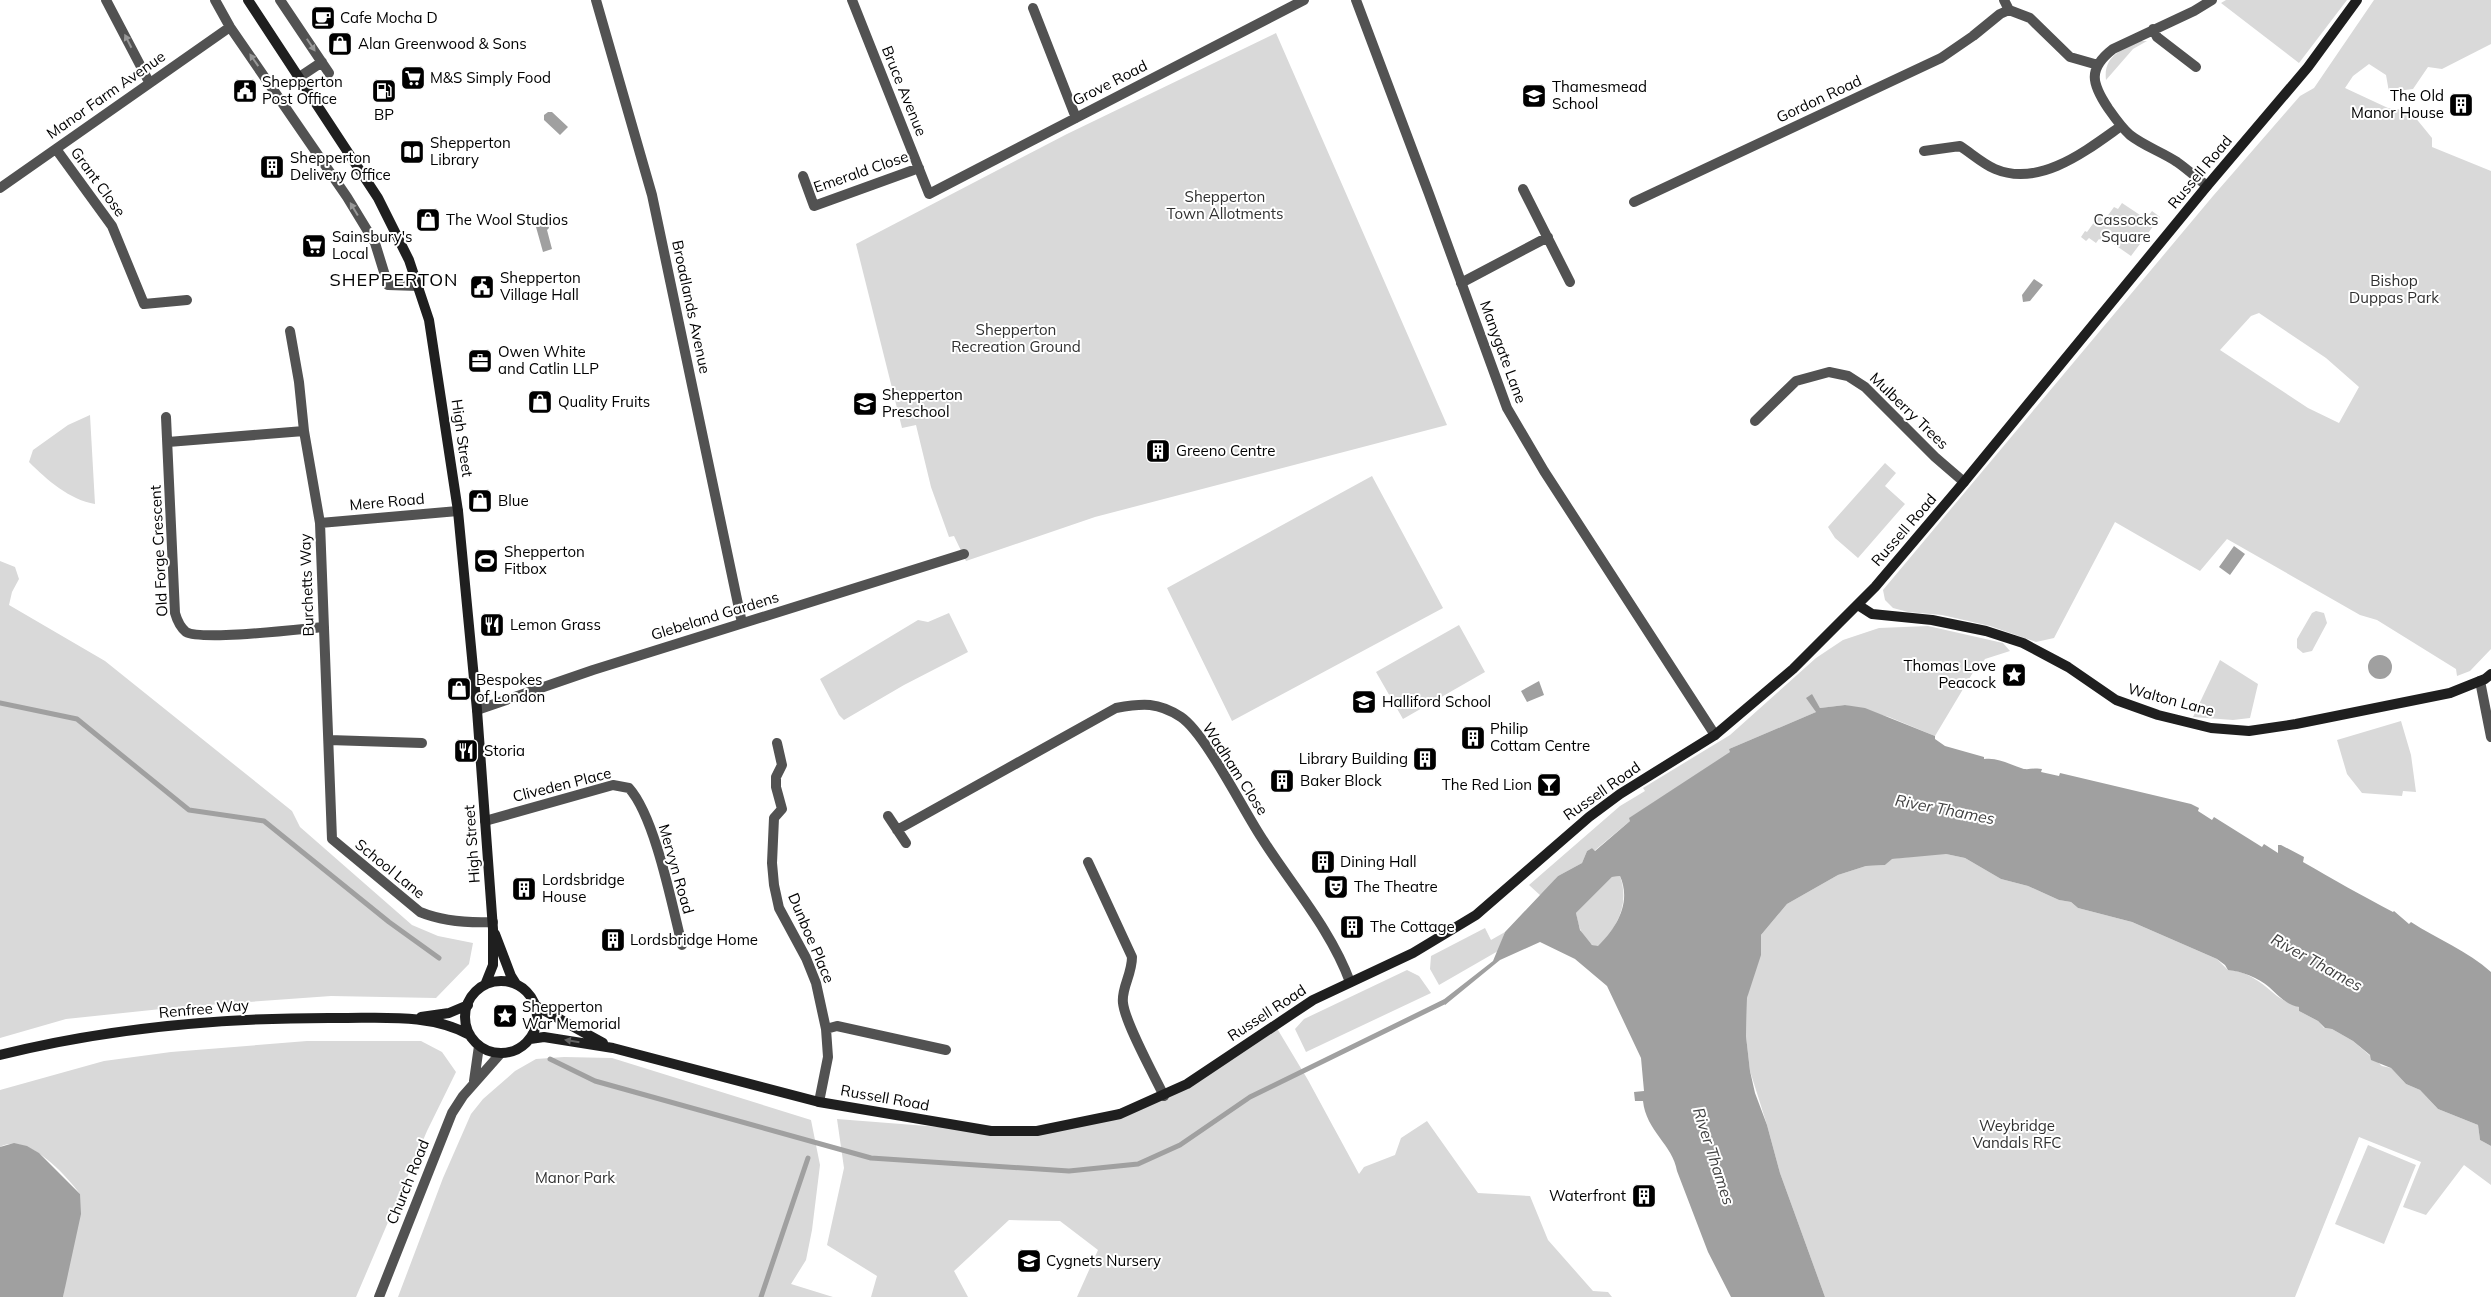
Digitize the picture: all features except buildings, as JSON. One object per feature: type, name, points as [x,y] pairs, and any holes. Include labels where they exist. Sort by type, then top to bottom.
[{"type":"main road","name":"High Street","points":[[248,0],[378,198],[400,239],[419,286],[429,320],[458,511],[477,710],[493,925],[493,965],[485,985]]},
{"type":"main road","name":"Russell Road","points":[[530,1039],[544,1037],[613,1048],[819,1102],[991,1131],[1014,1132],[1059,1128],[1120,1114],[1188,1084],[1313,1000],[1427,945],[1476,915],[1590,816],[1620,794],[1714,734],[1771,689],[1858,605],[1964,482],[2207,186],[2308,67],[2357,0]]},
{"type":"main road","name":"Walton Lane","points":[[1858,605],[1872,614],[1941,622],[1986,631],[2023,644],[2068,667],[2116,700],[2158,715],[2211,728],[2249,731],[2296,724],[2450,693],[2480,681],[2491,674]]},
{"type":"main road","name":"High Street","points":[[493,925],[511,976],[516,984]]},
{"type":"main road","points":[[496,982],[516,984],[536,1006],[536,1029],[530,1039],[521,1047],[501,1053],[491,1051],[479,1046],[470,1035],[466,1020],[468,1005],[477,990],[485,985],[496,982]]},
{"type":"main road","name":"Renfree Way","points":[[413,1019],[449,1013],[468,1005]]},
{"type":"main road","name":"Russell Road","points":[[536,1006],[613,1048]]},
{"type":"main road","name":"Renfree Way","points":[[0,1055],[45,1044],[116,1032],[280,1018],[413,1019],[450,1025],[470,1035]]},
{"type":"street","points":[[106,0],[149,82]]},
{"type":"street","points":[[215,0],[230,27],[352,205],[375,243],[388,285],[419,286]]},
{"type":"street","points":[[280,0],[329,73]]},
{"type":"street","name":"Broadlands Avenue","points":[[596,0],[652,195],[742,623]]},
{"type":"street","name":"Bruce Avenue","points":[[852,0],[929,194]]},
{"type":"street","name":"Grove Road","points":[[929,194],[1304,0]]},
{"type":"street","name":"Manygate Lane","points":[[1356,0],[1506,408],[1544,471],[1714,734]]},
{"type":"street","points":[[2004,0],[2009,10],[2030,18],[2070,57],[2098,65]]},
{"type":"street","points":[[2207,186],[2177,162],[2131,136],[2121,126],[2096,89],[2094,73],[2104,56],[2112,49],[2194,11],[2212,0]]},
{"type":"street","points":[[1033,8],[1076,118]]},
{"type":"street","name":"Gordon Road","points":[[1634,202],[1941,58],[2000,14],[2009,10]]},
{"type":"street","name":"Manor Farm Avenue","points":[[0,188],[230,27]]},
{"type":"street","points":[[2153,29],[2157,37],[2196,67]]},
{"type":"street","points":[[298,78],[322,62]]},
{"type":"street","points":[[1924,151],[1960,146],[1995,169],[2016,174],[2046,170],[2064,163],[2077,157],[2121,126]]},
{"type":"street","name":"Grant Close","points":[[56,149],[112,226],[144,304],[187,300]]},
{"type":"street","name":"Emerald Close","points":[[803,176],[814,206],[919,168]]},
{"type":"street","points":[[1523,189],[1570,282]]},
{"type":"street","points":[[1461,283],[1548,237]]},
{"type":"street","name":"Burchetts Way","points":[[290,331],[299,382],[304,431],[320,523],[329,740],[330,828],[332,839]]},
{"type":"street","name":"Mulberry Trees","points":[[1755,421],[1796,381],[1829,372],[1848,376],[1865,387],[1934,457],[1964,482]]},
{"type":"street","name":"Old Forge Crescent","points":[[166,417],[175,613],[178,623],[187,632],[208,636],[324,627]]},
{"type":"street","points":[[168,442],[304,431]]},
{"type":"street","name":"Mere Road","points":[[320,523],[458,511]]},
{"type":"street","name":"Glebeland Gardens","points":[[477,710],[593,670],[964,554]]},
{"type":"street","points":[[2480,681],[2491,737]]},
{"type":"street","name":"Wadham Close","points":[[897,830],[1116,708],[1140,704],[1162,706],[1183,718],[1199,735],[1263,840],[1331,940],[1350,982]]},
{"type":"street","points":[[329,740],[422,743]]},
{"type":"street","name":"Dunboe Place","points":[[777,743],[782,766],[776,777],[776,787],[782,809],[774,818],[772,862],[774,886],[779,908],[806,958],[816,983],[826,1029],[828,1057],[819,1102]]},
{"type":"street","name":"Cliveden Place","points":[[485,821],[613,785],[629,788],[639,802]]},
{"type":"street","name":"Mervyn Road","points":[[639,802],[657,850],[682,944]]},
{"type":"street","points":[[888,816],[906,843]]},
{"type":"street","name":"School Lane","points":[[332,839],[420,912],[493,925]]},
{"type":"street","points":[[1088,862],[1132,958],[1132,972],[1125,986],[1122,1003],[1164,1096]]},
{"type":"street","points":[[826,1029],[838,1026],[946,1050]]},
{"type":"street","name":"Church Road","points":[[474,1082],[479,1046]]},
{"type":"street","name":"Church Road","points":[[379,1297],[452,1114],[474,1082],[501,1053]]},
{"type":"green space","points":[[2226,0],[2347,0],[2299,63],[2221,3]]},
{"type":"green space","name":"Bishop Duppas Park","points":[[2374,0],[2491,0],[2491,44],[2442,69],[2428,67],[2413,89],[2389,92],[2386,75],[2369,64],[2353,76],[2345,88],[2388,108],[2410,111],[2432,138],[2432,147],[2491,171],[2491,649],[2470,671],[2457,676],[2456,669],[2377,620],[2360,615],[2227,539],[2200,571],[2115,522],[2054,638],[2036,642],[1990,626],[1942,615],[1908,612],[1893,608],[1885,600],[1883,590],[2213,196],[2300,96],[2314,88]],"holes":[[[2259,313],[2326,358],[2359,387],[2339,423],[2308,408],[2220,350],[2251,316]]]},
{"type":"green space","points":[[1276,33],[1447,425],[1095,517],[966,561],[954,536],[949,537],[931,487],[916,425],[902,428],[856,244],[1067,134]]},
{"type":"green space","points":[[2141,41],[2147,41],[2133,49],[2106,80],[2108,65],[2115,54]]},
{"type":"green space","name":"Cassocks Square","points":[[2122,203],[2146,219],[2152,211],[2160,217],[2131,256],[2108,240],[2105,243],[2099,239],[2096,243],[2089,238],[2086,241],[2081,237],[2100,214],[2106,218],[2114,207],[2118,209]]},
{"type":"green space","points":[[90,415],[95,504],[68,494],[43,476],[29,462],[33,450],[68,425]]},
{"type":"green space","points":[[1885,463],[1896,473],[1885,486],[1905,504],[1858,558],[1835,538],[1828,527]]},
{"type":"green space","points":[[1372,476],[1443,608],[1232,721],[1167,588]]},
{"type":"green space","points":[[0,561],[15,567],[19,579],[12,592],[9,605],[105,661],[292,811],[300,827],[412,925],[438,936],[473,943],[469,964],[436,998],[331,996],[180,1007],[66,1019],[0,1038]]},
{"type":"green space","points":[[2316,611],[2324,613],[2327,623],[2312,651],[2303,653],[2297,648],[2297,639],[2312,613]]},
{"type":"green space","points":[[949,613],[968,652],[904,685],[844,720],[839,715],[820,679],[918,620],[928,622]]},
{"type":"green space","points":[[1459,625],[1485,672],[1403,719],[1376,672]]},
{"type":"green space","points":[[1928,626],[2003,643],[2010,651],[1985,659],[1981,665],[1978,664],[1935,736],[1889,717],[1845,705],[1820,708],[1811,694],[1816,712],[1729,749],[1731,752],[1630,818],[1630,821],[1594,851],[1592,848],[1587,851],[1582,863],[1558,876],[1541,896],[1529,885],[1620,806],[1645,791],[1643,788],[1730,735],[1816,658],[1843,640],[1879,628]]},
{"type":"green space","points":[[2220,660],[2258,684],[2250,718],[2233,720],[2193,717]]},
{"type":"green space","points":[[2401,721],[2411,755],[2416,792],[2403,791],[2402,796],[2362,793],[2347,774],[2337,740]]},
{"type":"green space","name":"Weybridge Vandals RFC","points":[[1946,854],[1965,858],[2001,879],[2028,886],[2059,900],[2071,902],[2078,908],[2132,922],[2217,959],[2228,970],[2242,973],[2255,979],[2280,998],[2299,1007],[2299,1011],[2318,1021],[2324,1028],[2332,1029],[2353,1041],[2382,1066],[2391,1068],[2406,1084],[2420,1090],[2438,1109],[2478,1125],[2480,1140],[2491,1146],[2491,1185],[2464,1165],[2426,1215],[2403,1207],[2421,1162],[2359,1137],[2295,1297],[1825,1297],[1780,1173],[1750,1071],[1746,1036],[1747,998],[1761,935],[1787,904],[1838,875],[1866,866],[1885,865],[1891,859]]},
{"type":"green space","points":[[1620,876],[1623,897],[1620,915],[1611,932],[1598,947],[1588,942],[1582,934],[1576,913],[1612,877]]},
{"type":"green space","points":[[1485,928],[1491,940],[1505,932],[1498,951],[1439,985],[1430,969],[1431,956]]},
{"type":"green space","points":[[1407,970],[1419,976],[1431,993],[1306,1052],[1295,1029],[1304,1019]]},
{"type":"green space","points":[[1275,1025],[1308,1080],[1359,1174],[1364,1167],[1395,1155],[1401,1138],[1427,1121],[1478,1193],[1530,1196],[1548,1240],[1593,1291],[1608,1292],[1612,1297],[1077,1297],[1098,1250],[1060,1221],[1009,1220],[954,1271],[968,1297],[871,1297],[877,1276],[827,1245],[844,1168],[837,1119],[991,1131],[1059,1128],[1173,1092]]},
{"type":"green space","points":[[307,1041],[421,1041],[442,1052],[456,1072],[427,1131],[356,1297],[63,1297],[80,1194],[55,1166],[33,1150],[22,1145],[11,1144],[0,1147],[0,1090],[104,1061],[171,1052]]},
{"type":"green space","name":"Manor Park","points":[[564,1057],[612,1058],[811,1120],[820,1165],[812,1230],[806,1260],[791,1284],[833,1297],[398,1297],[443,1178],[471,1114],[483,1099],[515,1071],[536,1059]]},
{"type":"green space","points":[[2368,1145],[2416,1165],[2384,1244],[2335,1224]]},
{"type":"water","points":[[552,112],[568,127],[560,135],[544,120],[544,115]]},
{"type":"water","points":[[548,224],[549,228],[547,230],[552,249],[543,252],[536,227]]},
{"type":"water","points":[[2034,279],[2043,285],[2030,301],[2023,302],[2022,295]]},
{"type":"water","points":[[2234,546],[2245,554],[2230,575],[2219,567]]},
{"type":"water","points":[[2380,655],[2389,658],[2392,667],[2389,676],[2380,679],[2371,676],[2368,667],[2371,658]]},
{"type":"water","points":[[1539,681],[1544,695],[1527,702],[1521,691]]},
{"type":"water","name":"River Thames","points":[[1812,694],[1820,708],[1845,705],[1865,708],[1935,736],[1935,739],[1945,746],[1984,757],[1984,759],[1998,760],[2023,769],[2042,769],[2041,772],[2059,776],[2060,773],[2191,804],[2199,808],[2198,811],[2212,820],[2214,817],[2262,847],[2264,844],[2278,853],[2278,845],[2281,845],[2304,857],[2303,862],[2381,906],[2394,911],[2409,924],[2411,922],[2462,951],[2491,972],[2491,1146],[2480,1140],[2478,1125],[2438,1109],[2420,1090],[2406,1084],[2391,1068],[2371,1060],[2370,1055],[2353,1041],[2332,1029],[2325,1028],[2318,1021],[2299,1011],[2299,1007],[2282,999],[2255,978],[2244,973],[2228,970],[2217,959],[2132,922],[2078,908],[2071,902],[2059,900],[2028,886],[2001,879],[1965,858],[1946,854],[1892,859],[1885,865],[1866,866],[1838,875],[1787,904],[1761,935],[1761,955],[1747,998],[1746,1036],[1750,1071],[1780,1173],[1825,1297],[1731,1297],[1708,1252],[1675,1162],[1649,1121],[1643,1101],[1635,1101],[1634,1092],[1644,1091],[1641,1058],[1607,986],[1575,959],[1540,942],[1500,960],[1445,1005],[1443,1000],[1493,961],[1505,932],[1558,876],[1582,863],[1587,851],[1592,848],[1595,851],[1630,821],[1629,818],[1730,752],[1729,749],[1816,712],[1806,698]],"holes":[[[1620,876],[1623,886],[1623,905],[1616,923],[1598,946],[1592,945],[1580,930],[1576,913],[1612,877]]]},
{"type":"water","points":[[14,1143],[27,1146],[39,1153],[80,1194],[81,1214],[63,1297],[0,1297],[0,1147]]},
{"type":"waterway","points":[[0,703],[77,719],[189,810],[264,821],[389,922],[439,958]]},
{"type":"waterway","points":[[550,1059],[595,1081],[871,1158],[1069,1171],[1138,1164],[1180,1145],[1250,1097],[1444,1002]]},
{"type":"waterway","points":[[761,1297],[808,1158]]},
{"type":"place","name":"Cafe Mocha D","points":[[323,18]]},
{"type":"place","name":"Alan Greenwood & Sons","points":[[340,44]]},
{"type":"place","name":"M&S Simply Food","points":[[413,78]]},
{"type":"place","name":"Shepperton Post Office","points":[[245,91]]},
{"type":"place","name":"BP","points":[[384,91]]},
{"type":"place","name":"Thamesmead School","points":[[1534,96]]},
{"type":"place","name":"The Old Manor House","points":[[2461,105]]},
{"type":"place","name":"Shepperton Library","points":[[412,152]]},
{"type":"place","name":"Shepperton Delivery Office","points":[[272,167]]},
{"type":"place","name":"The Wool Studios","points":[[428,220]]},
{"type":"place","name":"Sainsbury's Local","points":[[314,246]]},
{"type":"place","name":"Shepperton Village Hall","points":[[482,287]]},
{"type":"place","name":"Owen White and Catlin LLP","points":[[480,361]]},
{"type":"place","name":"Quality Fruits","points":[[540,402]]},
{"type":"place","name":"Shepperton Preschool","points":[[865,404]]},
{"type":"place","name":"Greeno Centre","points":[[1158,451]]},
{"type":"place","name":"Blue","points":[[480,501]]},
{"type":"place","name":"Shepperton Fitbox","points":[[486,561]]},
{"type":"place","name":"Lemon Grass","points":[[492,625]]},
{"type":"place","name":"Thomas Love Peacock","points":[[2014,675]]},
{"type":"place","name":"Bespokes of London","points":[[459,689]]},
{"type":"place","name":"Halliford School","points":[[1364,702]]},
{"type":"place","name":"Philip Cottam Centre","points":[[1473,738]]},
{"type":"place","name":"Storia","points":[[466,751]]},
{"type":"place","name":"Library Building","points":[[1425,759]]},
{"type":"place","name":"Baker Block","points":[[1282,781]]},
{"type":"place","name":"The Red Lion","points":[[1549,785]]},
{"type":"place","name":"Dining Hall","points":[[1323,862]]},
{"type":"place","name":"The Theatre","points":[[1336,887]]},
{"type":"place","name":"Lordsbridge House","points":[[524,889]]},
{"type":"place","name":"The Cottage","points":[[1352,927]]},
{"type":"place","name":"Lordsbridge Home","points":[[613,940]]},
{"type":"place","name":"Shepperton War Memorial","points":[[505,1016]]},
{"type":"place","name":"Waterfront","points":[[1644,1196]]},
{"type":"place","name":"Cygnets Nursery","points":[[1029,1261]]},
{"type":"district","name":"SHEPPERTON","points":[[394,280]]},
{"type":"park label","name":"Shepperton Town Allotments","points":[[1225,206]]},
{"type":"park label","name":"Shepperton Recreation Ground","points":[[1016,338]]}]
